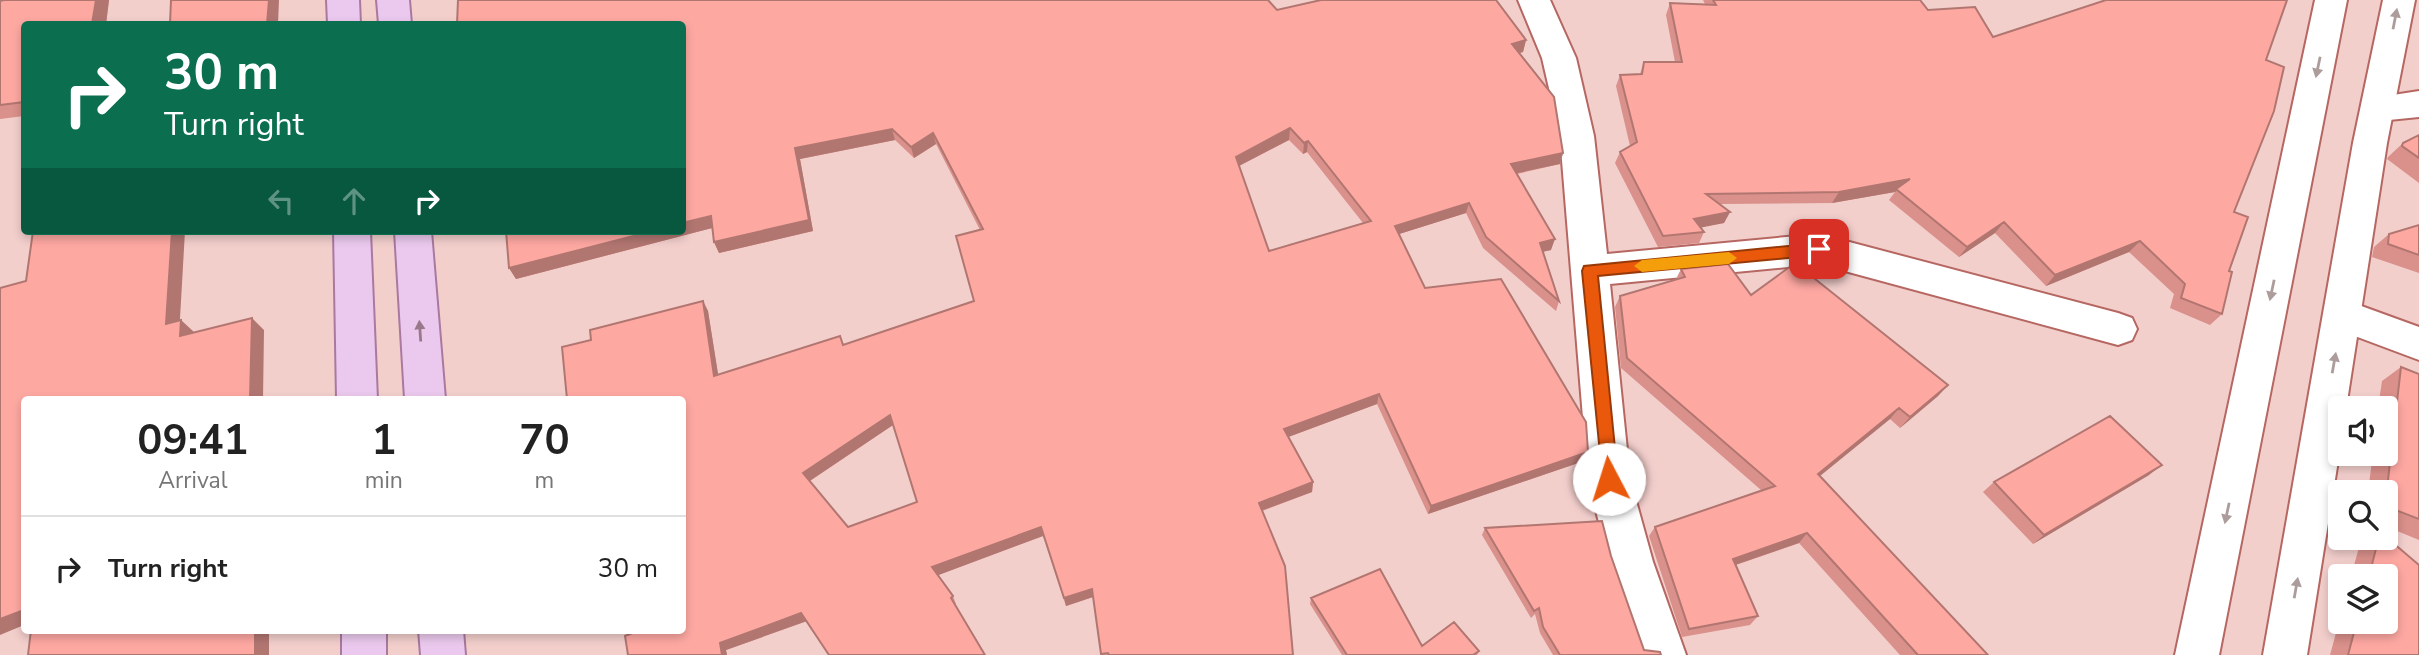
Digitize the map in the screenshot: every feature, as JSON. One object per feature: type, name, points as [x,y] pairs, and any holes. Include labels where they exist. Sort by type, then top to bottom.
[{"type":"main road","points":[[343,0],[344,21]]},
{"type":"main road","points":[[352,235],[357,396]]},
{"type":"main road","points":[[413,235],[425,396]]},
{"type":"main road","points":[[364,634],[364,655]]},
{"type":"main road","points":[[441,634],[443,655]]},
{"type":"street","points":[[1534,0],[1559,58],[1577,136],[1609,479],[1631,562],[1664,655]]},
{"type":"street","points":[[2197,655],[2332,0]]},
{"type":"street","points":[[2285,655],[2370,143],[2399,0]]},
{"type":"street","points":[[2379,108],[2419,104]]},
{"type":"street","points":[[1590,271],[1819,249],[2118,329]]},
{"type":"street","points":[[2342,315],[2419,344]]},
{"type":"building","points":[[96,0],[92,21],[21,21],[21,102],[0,105],[0,1]]},
{"type":"building","points":[[171,0],[269,0],[267,21],[170,21]]},
{"type":"building","points":[[458,0],[1268,0],[1277,10],[1321,0],[1496,0],[1526,40],[1512,44],[1554,97],[1563,153],[1511,164],[1555,239],[1540,243],[1559,301],[1486,237],[1469,203],[1395,226],[1425,288],[1501,279],[1586,422],[1588,452],[1431,506],[1379,394],[1284,429],[1313,482],[1259,503],[1285,566],[1293,655],[1101,654],[1092,589],[1064,598],[1041,527],[932,567],[953,596],[951,598],[985,655],[829,655],[801,613],[720,643],[722,655],[628,655],[625,636],[630,634],[686,634],[686,396],[567,396],[562,347],[591,340],[590,330],[703,301],[714,376],[840,336],[843,345],[974,301],[956,236],[983,229],[933,133],[911,147],[892,129],[795,148],[809,220],[714,242],[711,216],[686,222],[686,21],[457,21]],"holes":[[[1290,128],[1304,143],[1308,141],[1371,221],[1269,251],[1236,157]],[[890,415],[917,502],[848,527],[803,473]]]},
{"type":"building","points":[[1713,0],[1920,0],[1928,10],[1975,7],[1993,37],[2106,0],[2287,0],[2266,60],[2284,67],[2274,111],[2234,212],[2248,217],[2229,271],[2232,272],[2222,314],[2181,298],[2185,284],[2140,241],[2055,275],[2004,222],[1967,247],[1896,189],[1910,179],[1839,192],[1706,194],[1730,212],[1694,219],[1704,232],[1663,236],[1620,152],[1637,142],[1620,75],[1642,74],[1644,62],[1682,62],[1670,3],[1716,5]]},
{"type":"building","points":[[2419,135],[2419,158],[2402,146]]},
{"type":"building","points":[[2419,225],[2419,255],[2388,244],[2389,234]]},
{"type":"building","points":[[32,235],[172,235],[166,324],[181,320],[180,336],[252,318],[250,396],[21,396],[21,611],[0,619],[0,288],[26,281]]},
{"type":"building","points":[[506,235],[637,235],[509,268]]},
{"type":"building","points":[[1795,263],[1948,385],[1910,417],[1899,408],[1818,474],[1988,655],[1918,655],[1807,533],[1733,559],[1758,616],[1689,629],[1655,527],[1775,486],[1627,358],[1620,296],[1685,277],[1681,269],[1728,264],[1751,295]]},
{"type":"building","points":[[2401,367],[2419,374],[2419,519],[2398,511],[2398,480],[2388,480],[2390,466],[2398,466],[2398,396]]},
{"type":"building","points":[[2110,416],[2162,465],[2044,535],[1994,482]]},
{"type":"building","points":[[1602,521],[1611,556],[1644,650],[1660,652],[1661,655],[1560,655],[1543,627],[1539,608],[1534,611],[1485,528]]},
{"type":"building","points":[[2398,547],[2419,565],[2419,655],[2348,655],[2354,634],[2398,634],[2398,564],[2372,564],[2376,550],[2398,550]]},
{"type":"building","points":[[1380,569],[1422,646],[1454,622],[1479,651],[1473,655],[1347,655],[1311,598]]},
{"type":"building","points":[[31,634],[255,634],[255,655],[28,655]]},
{"type":"slow traffic","points":[[1642,266],[1729,258]]},
{"type":"route","points":[[1609,479],[1590,271],[1819,249]]}]
